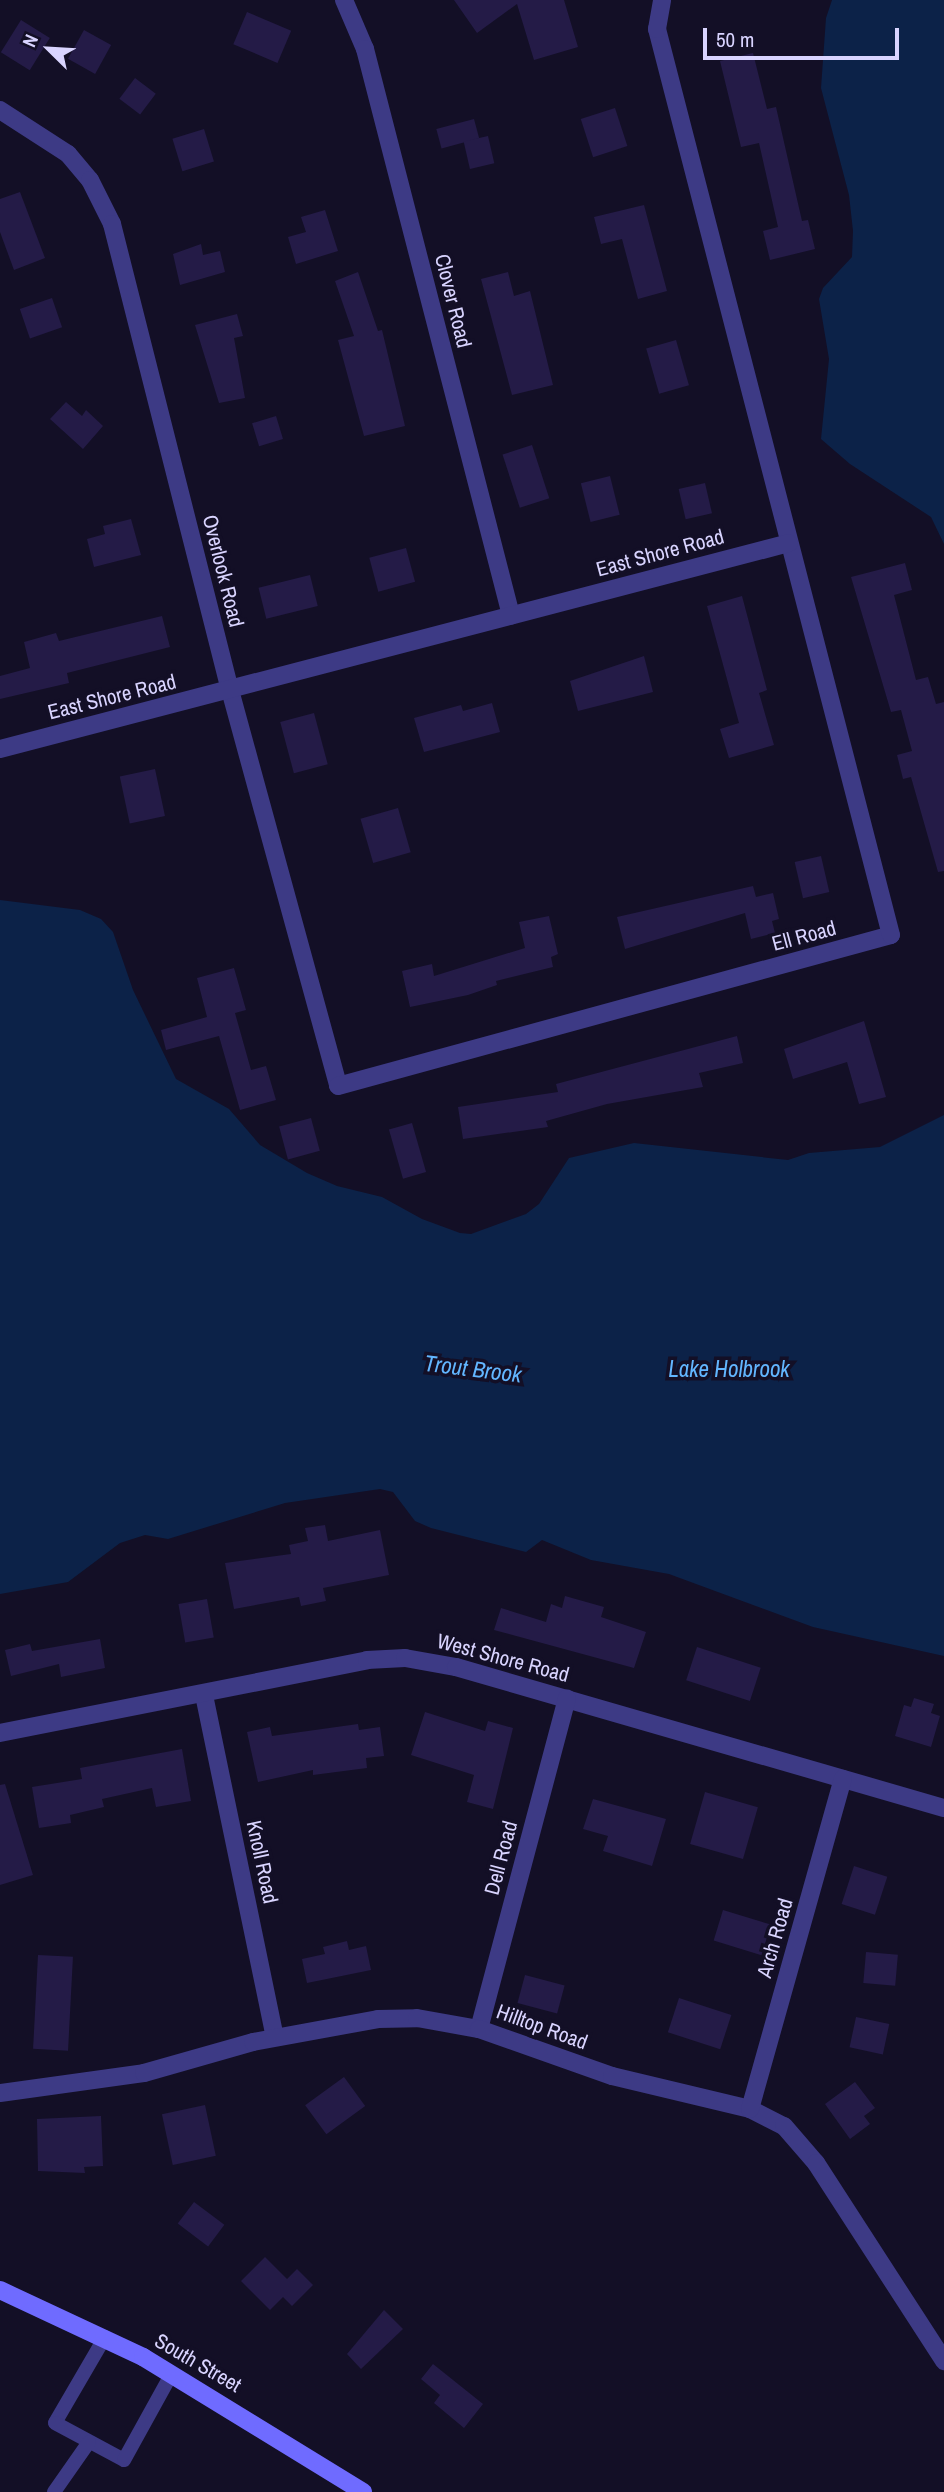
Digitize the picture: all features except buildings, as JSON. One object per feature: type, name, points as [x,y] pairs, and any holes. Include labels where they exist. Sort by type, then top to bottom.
[{"type":"main road","name":"South Street","points":[[0,2290],[105,2337],[172,2373],[363,2492]]},
{"type":"street","name":"Clover Road","points":[[344,0],[365,49],[510,615]]},
{"type":"street","points":[[662,0],[657,29],[789,543]]},
{"type":"street","name":"Overlook Road","points":[[0,110],[68,154],[90,180],[106,209],[230,690],[338,1086]]},
{"type":"street","name":"East Shore Road","points":[[0,749],[789,543]]},
{"type":"street","name":"Ell Road","points":[[338,1086],[891,936],[789,543]]},
{"type":"street","name":"West Shore Road","points":[[0,1733],[204,1695],[368,1660],[405,1658],[439,1662],[944,1808]]},
{"type":"street","name":"Knoll Road","points":[[204,1695],[275,2037]]},
{"type":"street","name":"Dell Road","points":[[479,2029],[567,1698]]},
{"type":"street","name":"Arch Road","points":[[750,2109],[843,1779]]},
{"type":"street","name":"Hilltop Road","points":[[0,2093],[144,2073],[275,2037],[398,2017],[479,2029],[612,2076],[750,2109],[784,2126],[805,2148],[944,2361]]},
{"type":"lane","points":[[105,2337],[55,2423],[89,2442],[124,2460],[172,2373]]},
{"type":"lane","points":[[54,2492],[89,2442]]},
{"type":"water","points":[[832,0],[944,0],[944,544],[931,517],[850,464],[821,439],[829,359],[819,299],[823,288],[852,257],[853,231],[849,195],[821,88],[826,18]]},
{"type":"water","name":"Lake Holbrook","points":[[0,900],[80,910],[101,919],[113,932],[133,990],[176,1079],[229,1109],[260,1145],[307,1173],[337,1186],[382,1197],[422,1219],[460,1233],[471,1234],[526,1214],[539,1204],[569,1158],[634,1143],[788,1160],[809,1153],[880,1147],[944,1115],[944,1656],[813,1627],[669,1574],[591,1560],[542,1540],[526,1552],[431,1528],[415,1521],[393,1492],[380,1489],[285,1503],[168,1539],[145,1535],[120,1543],[68,1582],[0,1594]]},
{"type":"water label","name":"Trout Brook","points":[[473,1369]]}]
